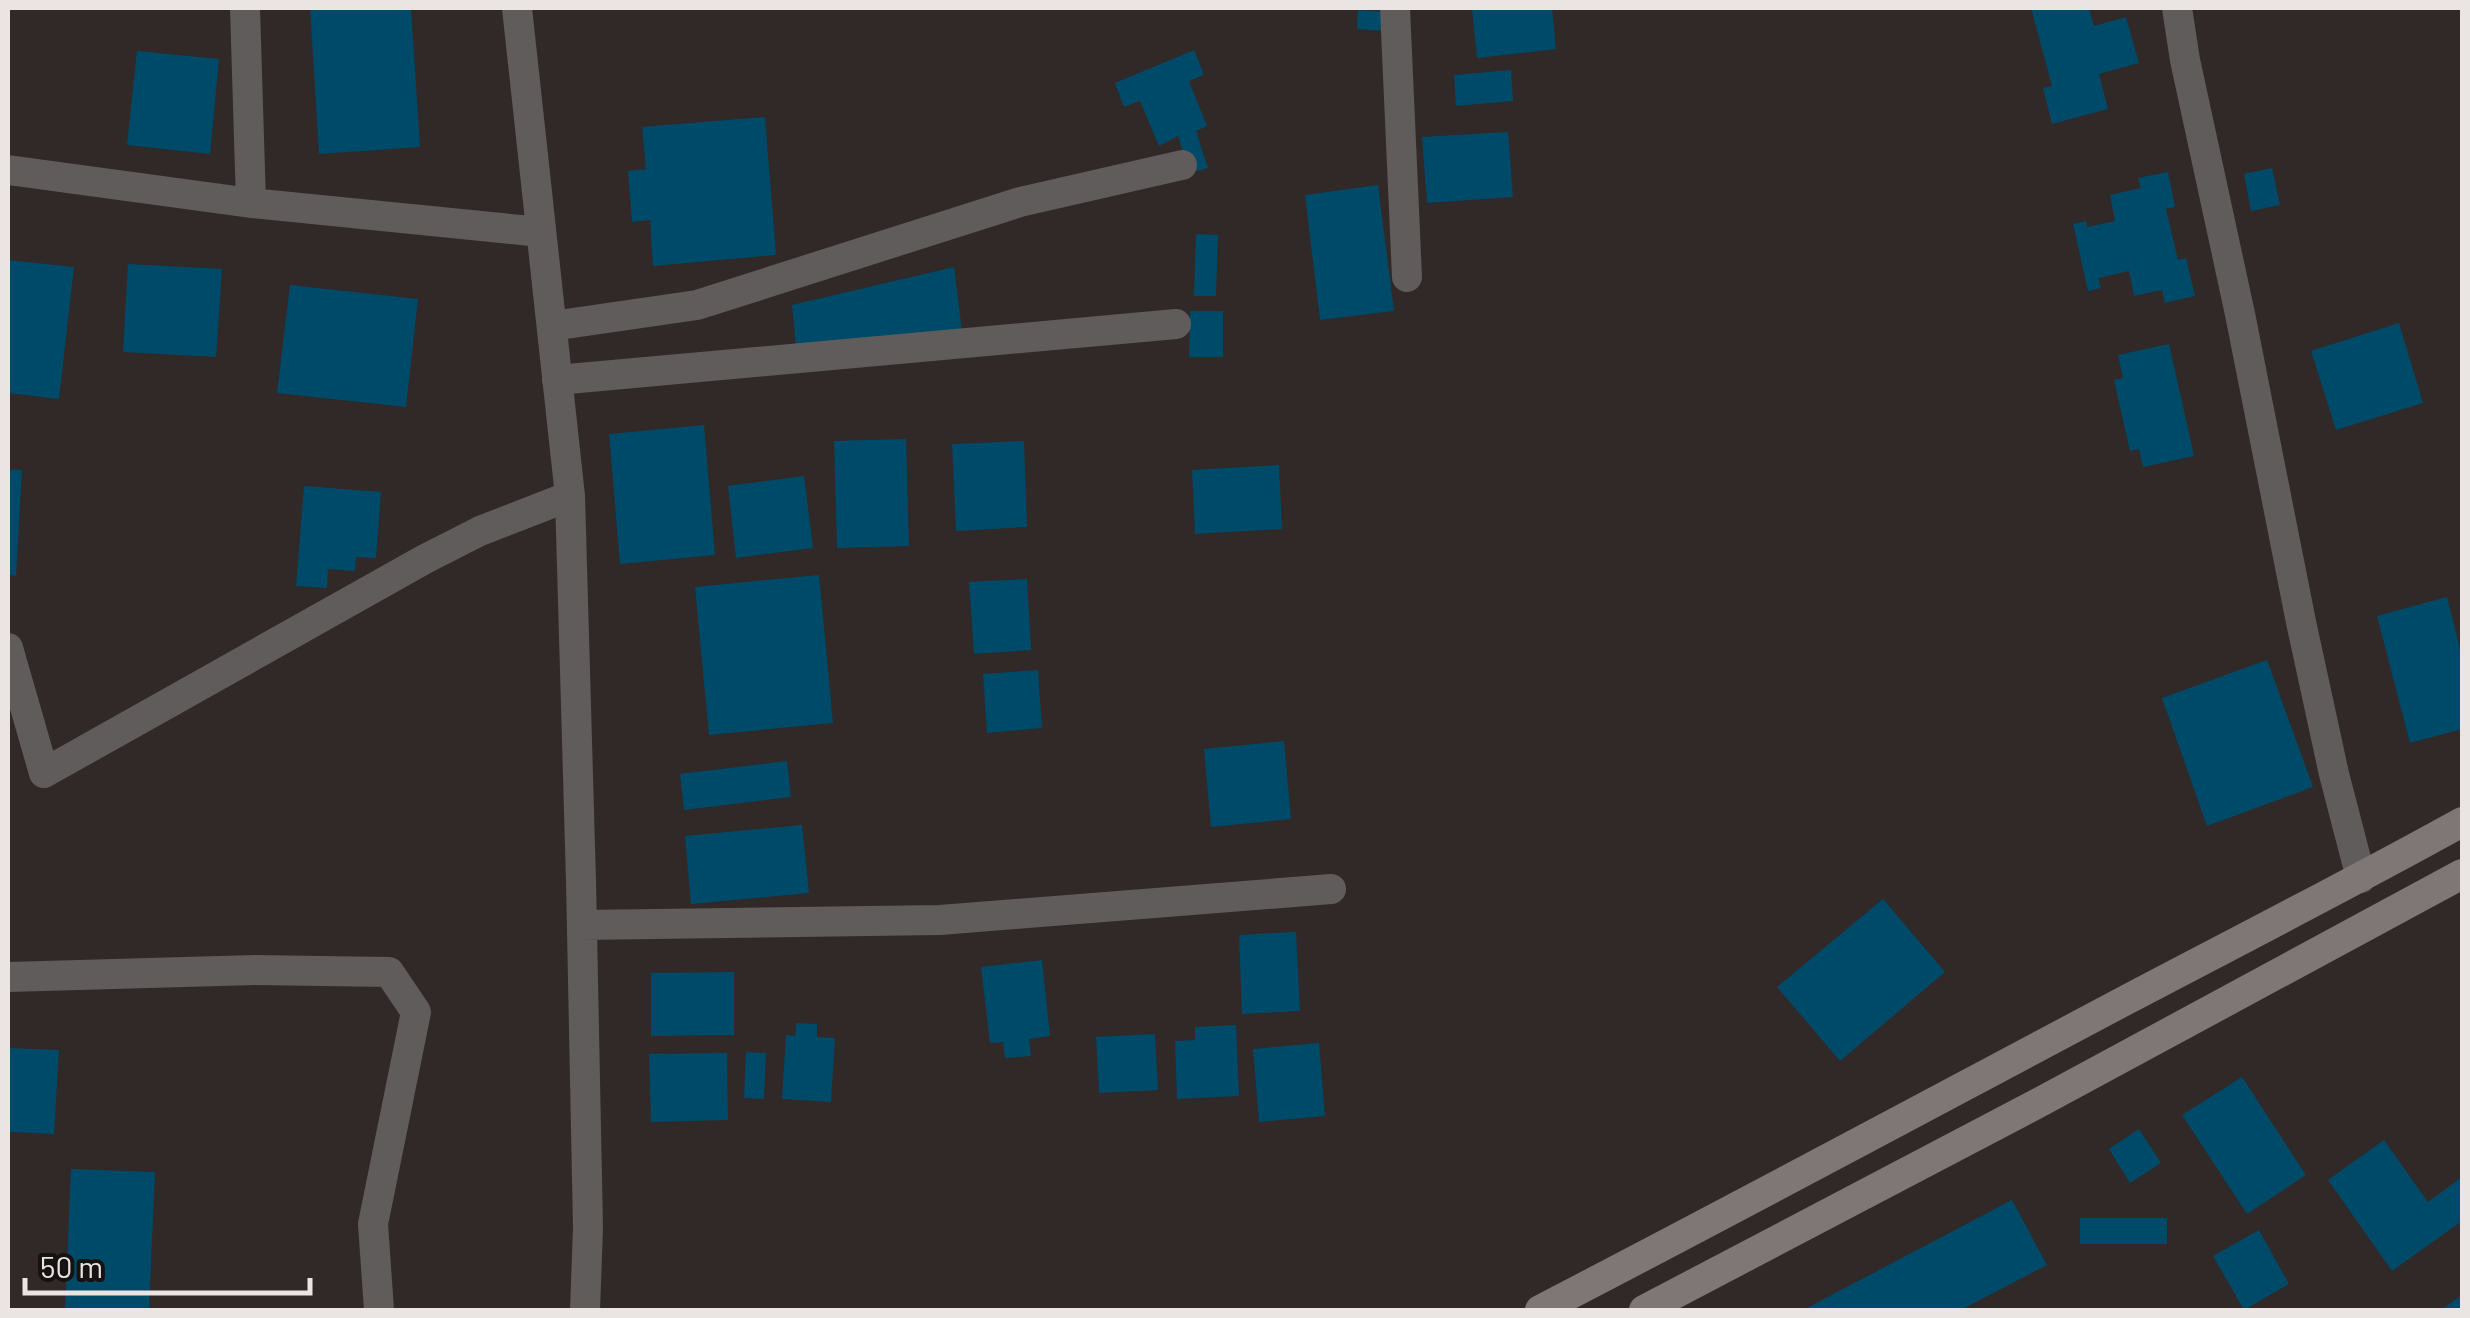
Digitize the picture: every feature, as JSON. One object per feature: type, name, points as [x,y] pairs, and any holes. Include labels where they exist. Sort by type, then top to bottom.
[{"type":"street","points":[[245,8],[251,203]]},
{"type":"street","points":[[517,8],[570,496],[588,1228],[585,1310]]},
{"type":"street","points":[[1395,8],[1407,278]]},
{"type":"street","points":[[2177,8],[2301,622],[2361,878]]},
{"type":"street","points":[[552,326],[697,305],[1020,202],[1182,164]]},
{"type":"street","points":[[8,170],[251,203],[541,232]]},
{"type":"street","points":[[557,380],[1176,324]]},
{"type":"street","points":[[8,648],[44,772],[425,559],[480,531],[570,496]]},
{"type":"street","points":[[1540,1310],[2462,822]]},
{"type":"street","points":[[1644,1310],[2042,1102],[2462,874]]},
{"type":"street","points":[[582,925],[940,920],[1331,889]]},
{"type":"street","points":[[8,976],[255,970],[389,972],[416,1012],[373,1224],[379,1310]]},
{"type":"building","points":[[310,8],[411,8],[420,147],[319,154]]},
{"type":"building","points":[[1552,8],[1556,49],[1477,58],[1472,9]]},
{"type":"building","points":[[2031,8],[2089,8],[2094,26],[2126,17],[2139,63],[2099,74],[2108,109],[2052,124],[2043,88],[2052,86]]},
{"type":"building","points":[[1358,10],[1386,12],[1384,31],[1357,29]]},
{"type":"building","points":[[1194,50],[1204,75],[1189,81],[1207,126],[1196,131],[1208,168],[1190,173],[1178,136],[1159,146],[1140,101],[1124,107],[1115,83]]},
{"type":"building","points":[[137,51],[219,59],[210,154],[127,145]]},
{"type":"building","points":[[1511,70],[1513,101],[1456,106],[1454,75]]},
{"type":"building","points":[[765,117],[776,255],[653,266],[650,220],[632,222],[628,171],[646,169],[642,127]]},
{"type":"building","points":[[1508,132],[1513,197],[1427,203],[1422,137]]},
{"type":"building","points":[[2272,168],[2280,205],[2251,211],[2244,174]]},
{"type":"building","points":[[2168,172],[2175,207],[2166,209],[2178,260],[2186,258],[2195,296],[2165,303],[2162,290],[2134,296],[2129,271],[2098,278],[2101,288],[2088,291],[2073,224],[2086,221],[2087,227],[2115,221],[2110,195],[2141,188],[2138,178]]},
{"type":"building","points":[[1378,185],[1394,311],[1320,320],[1305,195]]},
{"type":"building","points":[[1196,234],[1218,235],[1216,296],[1194,296]]},
{"type":"building","points":[[8,260],[74,267],[59,399],[8,393]]},
{"type":"building","points":[[128,264],[222,269],[216,357],[123,352]]},
{"type":"building","points":[[954,267],[962,331],[796,346],[792,305]]},
{"type":"building","points":[[290,285],[418,299],[406,407],[277,393]]},
{"type":"building","points":[[1190,311],[1223,311],[1223,357],[1189,357]]},
{"type":"building","points":[[2399,323],[2423,403],[2336,430],[2311,351]]},
{"type":"building","points":[[2169,344],[2194,456],[2143,467],[2139,449],[2130,451],[2114,380],[2123,378],[2118,355]]},
{"type":"building","points":[[704,425],[715,555],[620,564],[609,434]]},
{"type":"building","points":[[906,439],[909,546],[837,548],[834,441]]},
{"type":"building","points":[[1024,441],[1027,527],[956,531],[952,444]]},
{"type":"building","points":[[1279,465],[1282,529],[1195,534],[1192,470]]},
{"type":"building","points":[[8,470],[22,470],[16,576],[8,575]]},
{"type":"building","points":[[804,476],[813,548],[736,558],[728,486]]},
{"type":"building","points":[[304,486],[381,492],[376,558],[356,557],[355,571],[328,569],[327,588],[296,586]]},
{"type":"building","points":[[819,575],[833,723],[709,735],[695,587]]},
{"type":"building","points":[[1027,579],[1031,650],[974,654],[969,582]]},
{"type":"building","points":[[2447,597],[2462,657],[2462,729],[2410,743],[2377,616]]},
{"type":"building","points":[[2267,660],[2313,787],[2207,826],[2162,698]]},
{"type":"building","points":[[1038,670],[1042,728],[987,733],[983,674]]},
{"type":"building","points":[[1284,741],[1291,819],[1211,827],[1204,749]]},
{"type":"building","points":[[787,761],[791,797],[684,810],[680,774]]},
{"type":"building","points":[[802,825],[809,893],[691,904],[685,836]]},
{"type":"building","points":[[1883,899],[1945,972],[1840,1061],[1777,987]]},
{"type":"building","points":[[1296,932],[1300,1011],[1242,1014],[1239,935]]},
{"type":"building","points":[[1042,960],[1050,1036],[1029,1039],[1031,1056],[1005,1058],[1003,1042],[990,1043],[981,967]]},
{"type":"building","points":[[734,972],[734,1035],[651,1036],[651,973]]},
{"type":"building","points":[[796,1023],[817,1024],[817,1037],[835,1038],[831,1102],[782,1099],[786,1035],[795,1036]]},
{"type":"building","points":[[1236,1025],[1239,1096],[1177,1099],[1175,1041],[1195,1040],[1195,1027]]},
{"type":"building","points":[[1155,1034],[1158,1090],[1099,1093],[1096,1037]]},
{"type":"building","points":[[1319,1043],[1325,1116],[1259,1122],[1253,1049]]},
{"type":"building","points":[[8,1048],[59,1050],[54,1134],[8,1132]]},
{"type":"building","points":[[746,1052],[766,1053],[764,1099],[744,1098]]},
{"type":"building","points":[[727,1053],[728,1120],[651,1122],[649,1054]]},
{"type":"building","points":[[2242,1077],[2306,1175],[2247,1214],[2182,1115]]},
{"type":"building","points":[[2139,1129],[2161,1163],[2130,1183],[2109,1149]]},
{"type":"building","points":[[2384,1140],[2428,1202],[2462,1177],[2462,1221],[2392,1271],[2328,1180]]},
{"type":"building","points":[[71,1169],[155,1172],[149,1310],[65,1310]]},
{"type":"building","points":[[2012,1200],[2047,1265],[1961,1310],[1803,1310]]},
{"type":"building","points":[[2080,1218],[2167,1218],[2167,1244],[2080,1244]]},
{"type":"building","points":[[2259,1230],[2289,1284],[2244,1310],[2213,1256]]},
{"type":"building","points":[[2462,1295],[2462,1310],[2441,1310]]}]
